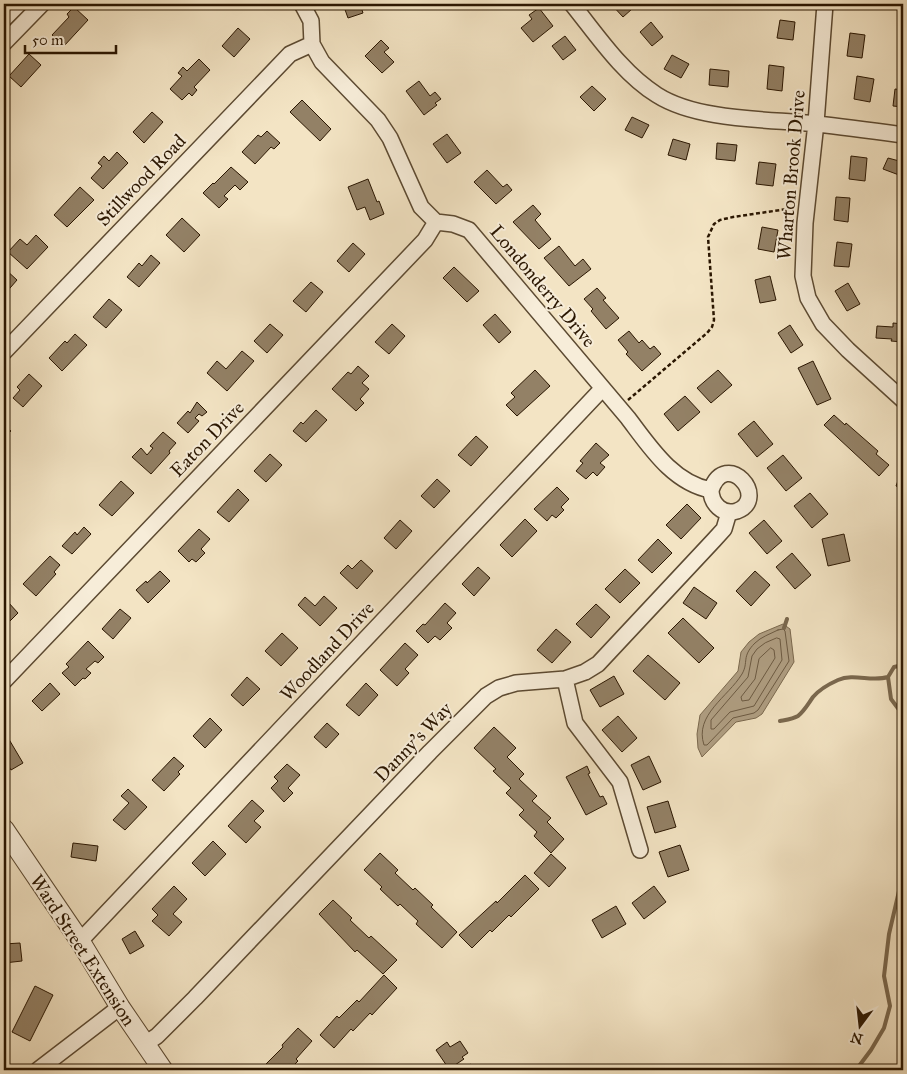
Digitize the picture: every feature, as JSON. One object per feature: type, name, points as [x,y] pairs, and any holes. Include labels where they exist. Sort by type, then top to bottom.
[{"type":"street","points":[[4,19],[19,4]]},
{"type":"street","points":[[4,43],[42,4]]},
{"type":"street","points":[[302,4],[311,21],[312,44],[322,62],[378,120],[390,138],[421,207],[436,222]]},
{"type":"street","points":[[572,4],[623,66],[648,88],[672,103],[713,114],[903,135]]},
{"type":"street","name":"Wharton Brook Drive","points":[[825,4],[816,124],[805,223],[803,276],[808,298],[823,324],[848,350],[903,400]]},
{"type":"street","name":"Stillwood Road","points":[[4,352],[290,54],[312,44]]},
{"type":"street","name":"Londonderry Drive","points":[[436,222],[453,224],[469,230],[602,389]]},
{"type":"street","name":"Eaton Drive","points":[[4,681],[426,240],[436,222]]},
{"type":"street","points":[[602,389],[644,440],[678,477],[699,488],[711,490]]},
{"type":"street","name":"Woodland Drive","points":[[80,941],[602,389]]},
{"type":"street","points":[[735,474],[747,484],[748,500],[737,511],[729,512],[717,507],[711,496],[711,490],[719,476],[735,474]]},
{"type":"street","name":"Danny's Way","points":[[145,1044],[157,1036],[486,696],[499,688],[516,683],[565,679],[585,672],[598,664],[724,529],[729,512]]},
{"type":"street","points":[[565,679],[575,724],[620,782],[640,850]]},
{"type":"street","name":"Ward Street Extension","points":[[4,829],[80,941],[120,1007],[163,1070]]},
{"type":"street","points":[[38,1070],[120,1007]]},
{"type":"path","points":[[619,408],[712,327],[714,320],[708,236],[714,224],[720,220],[733,217],[794,208]]},
{"type":"water","points":[[783,624],[790,629],[794,662],[762,714],[756,718],[736,722],[702,757],[698,748],[697,734],[700,715],[738,671],[741,652],[749,642],[759,634]]},
{"type":"building","points":[[343,4],[360,4],[363,13],[348,18]]},
{"type":"building","points":[[611,4],[627,4],[632,9],[623,17]]},
{"type":"building","points":[[74,7],[88,20],[64,46],[52,35],[69,17],[67,14]]},
{"type":"building","points":[[539,8],[553,26],[533,42],[521,28],[532,19],[529,15]]},
{"type":"building","points":[[780,20],[795,22],[793,40],[777,38]]},
{"type":"building","points":[[651,22],[663,37],[652,46],[640,32]]},
{"type":"building","points":[[238,28],[250,39],[234,57],[222,46]]},
{"type":"building","points":[[850,33],[865,35],[862,58],[847,56]]},
{"type":"building","points":[[565,36],[576,50],[563,60],[552,46]]},
{"type":"building","points":[[381,40],[389,48],[384,52],[394,62],[382,73],[365,56]]},
{"type":"building","points":[[29,54],[41,65],[21,87],[9,76]]},
{"type":"building","points":[[672,55],[689,64],[681,78],[664,69]]},
{"type":"building","points":[[199,59],[210,70],[194,87],[197,90],[192,96],[189,93],[182,100],[170,89],[182,76],[178,73],[183,67],[187,71]]},
{"type":"building","points":[[769,65],[784,67],[782,91],[767,89]]},
{"type":"building","points":[[710,69],[729,71],[728,87],[709,85]]},
{"type":"building","points":[[857,76],[874,79],[870,102],[854,99]]},
{"type":"building","points":[[419,81],[430,96],[435,92],[441,99],[435,103],[437,105],[424,115],[406,91]]},
{"type":"building","points":[[592,86],[606,99],[594,111],[580,97]]},
{"type":"building","points":[[895,89],[903,90],[903,107],[893,106]]},
{"type":"building","points":[[302,100],[331,129],[320,141],[290,112]]},
{"type":"building","points":[[152,112],[163,122],[144,143],[133,132]]},
{"type":"building","points":[[632,117],[649,125],[642,138],[625,130]]},
{"type":"building","points":[[267,131],[280,143],[274,149],[271,147],[255,164],[242,152],[258,135],[261,137]]},
{"type":"building","points":[[447,134],[461,153],[447,163],[433,144]]},
{"type":"building","points":[[673,139],[690,144],[686,160],[668,155]]},
{"type":"building","points":[[717,143],[737,145],[735,161],[716,159]]},
{"type":"building","points":[[117,152],[128,163],[103,189],[91,178],[102,166],[98,163],[104,156],[109,161]]},
{"type":"building","points":[[851,156],[867,158],[865,181],[849,179]]},
{"type":"building","points":[[888,158],[903,162],[903,180],[898,178],[899,175],[883,169]]},
{"type":"building","points":[[759,162],[776,164],[773,186],[756,184]]},
{"type":"building","points":[[231,167],[248,182],[240,190],[235,185],[224,196],[228,199],[219,208],[203,193]]},
{"type":"building","points":[[487,170],[503,187],[507,184],[512,190],[496,204],[474,182]]},
{"type":"building","points":[[368,179],[384,214],[370,220],[365,207],[357,210],[348,187]]},
{"type":"building","points":[[80,187],[94,200],[67,227],[54,215]]},
{"type":"building","points":[[836,197],[850,198],[848,222],[834,220]]},
{"type":"building","points":[[533,205],[541,214],[535,220],[551,239],[539,249],[513,222]]},
{"type":"building","points":[[182,218],[200,235],[184,252],[166,235]]},
{"type":"building","points":[[762,227],[778,230],[774,252],[758,249]]},
{"type":"building","points":[[36,235],[48,247],[27,269],[8,252],[20,239],[27,245]]},
{"type":"building","points":[[837,242],[852,244],[849,267],[834,266]]},
{"type":"building","points":[[353,243],[365,254],[349,272],[337,261]]},
{"type":"building","points":[[559,246],[575,266],[583,259],[591,269],[569,286],[544,258]]},
{"type":"building","points":[[151,255],[160,263],[139,287],[127,277],[139,263],[142,266]]},
{"type":"building","points":[[454,267],[479,291],[467,302],[443,278]]},
{"type":"building","points":[[5,269],[17,280],[4,295],[4,271]]},
{"type":"building","points":[[770,276],[776,300],[760,303],[755,280]]},
{"type":"building","points":[[311,282],[323,292],[306,312],[293,301]]},
{"type":"building","points":[[848,283],[860,304],[847,311],[835,291]]},
{"type":"building","points":[[597,288],[606,298],[603,300],[619,318],[606,329],[584,299]]},
{"type":"building","points":[[109,299],[122,310],[106,328],[93,317]]},
{"type":"building","points":[[495,314],[511,332],[499,343],[483,325]]},
{"type":"building","points":[[893,323],[903,324],[903,342],[876,338],[877,326],[893,327]]},
{"type":"building","points":[[270,324],[283,335],[267,353],[254,341]]},
{"type":"building","points":[[392,324],[405,336],[389,354],[375,342]]},
{"type":"building","points":[[790,325],[803,345],[791,353],[778,333]]},
{"type":"building","points":[[629,331],[639,343],[642,340],[650,349],[654,346],[661,354],[642,371],[626,354],[628,352],[618,340]]},
{"type":"building","points":[[75,334],[87,345],[62,371],[49,358],[65,341],[67,343]]},
{"type":"building","points":[[242,351],[254,361],[227,391],[207,373],[217,361],[226,369]]},
{"type":"building","points":[[813,361],[831,399],[817,405],[798,368]]},
{"type":"building","points":[[358,366],[369,376],[362,383],[369,389],[360,399],[364,403],[356,411],[332,389],[348,372],[351,374]]},
{"type":"building","points":[[535,370],[550,386],[517,416],[506,405],[515,397],[511,393]]},
{"type":"building","points":[[718,370],[732,385],[711,403],[697,388]]},
{"type":"building","points":[[29,374],[42,386],[23,407],[13,398],[20,390],[17,387]]},
{"type":"building","points":[[685,396],[700,412],[678,431],[664,414]]},
{"type":"building","points":[[197,402],[207,412],[202,416],[199,414],[195,418],[199,421],[188,433],[177,423],[188,411],[190,413]]},
{"type":"building","points":[[316,410],[327,420],[306,442],[293,431],[301,422],[303,424]]},
{"type":"building","points":[[834,415],[878,451],[876,454],[889,465],[879,476],[824,425]]},
{"type":"building","points":[[754,421],[773,444],[757,457],[738,434]]},
{"type":"building","points":[[4,424],[11,431],[4,438]]},
{"type":"building","points":[[163,432],[176,443],[169,451],[170,453],[151,474],[132,457],[141,448],[147,455],[153,448],[150,446]]},
{"type":"building","points":[[476,436],[488,447],[471,466],[458,455]]},
{"type":"building","points":[[596,443],[609,455],[600,463],[605,467],[597,476],[593,472],[586,479],[576,471],[583,463],[580,461]]},
{"type":"building","points":[[270,454],[282,465],[266,482],[254,471]]},
{"type":"building","points":[[783,455],[802,478],[786,491],[767,468]]},
{"type":"building","points":[[903,470],[903,489],[896,486]]},
{"type":"building","points":[[437,479],[450,491],[434,508],[421,496]]},
{"type":"building","points":[[121,481],[134,493],[112,516],[99,505]]},
{"type":"building","points":[[557,487],[569,499],[561,507],[564,510],[556,518],[552,515],[547,521],[534,509]]},
{"type":"building","points":[[238,489],[249,500],[229,522],[217,512]]},
{"type":"building","points":[[810,493],[828,514],[812,528],[794,506]]},
{"type":"building","points":[[687,504],[701,518],[681,539],[666,525]]},
{"type":"building","points":[[525,519],[537,531],[512,557],[500,545]]},
{"type":"building","points":[[400,520],[412,531],[396,549],[384,538]]},
{"type":"building","points":[[764,520],[782,541],[767,554],[749,533]]},
{"type":"building","points":[[84,527],[91,534],[72,554],[62,546],[75,532],[77,535]]},
{"type":"building","points":[[199,529],[210,539],[201,549],[205,553],[196,562],[192,559],[189,562],[178,551]]},
{"type":"building","points":[[844,534],[850,561],[828,566],[822,539]]},
{"type":"building","points":[[658,539],[672,553],[652,573],[638,560]]},
{"type":"building","points":[[792,553],[811,575],[795,589],[776,567]]},
{"type":"building","points":[[50,556],[60,565],[54,572],[56,574],[36,596],[23,584]]},
{"type":"building","points":[[361,560],[373,571],[357,589],[340,573],[348,565],[352,569]]},
{"type":"building","points":[[478,567],[490,578],[474,596],[462,584]]},
{"type":"building","points":[[625,569],[640,583],[620,603],[605,589]]},
{"type":"building","points":[[160,571],[170,581],[148,603],[136,590]]},
{"type":"building","points":[[755,571],[770,585],[751,606],[736,591]]},
{"type":"building","points":[[694,587],[717,603],[706,619],[683,603]]},
{"type":"building","points":[[324,596],[337,608],[320,626],[298,605],[305,597],[315,606]]},
{"type":"building","points":[[8,602],[18,613],[4,627],[4,606]]},
{"type":"building","points":[[445,603],[456,613],[447,623],[452,628],[440,640],[435,636],[428,643],[416,631],[423,624],[425,625]]},
{"type":"building","points":[[596,604],[610,617],[591,638],[576,624]]},
{"type":"building","points":[[120,609],[131,618],[113,639],[102,629]]},
{"type":"building","points":[[683,618],[714,648],[699,663],[668,633]]},
{"type":"building","points":[[556,629],[571,642],[552,663],[537,650]]},
{"type":"building","points":[[282,633],[298,648],[281,666],[265,651]]},
{"type":"building","points":[[88,641],[104,657],[98,663],[95,661],[86,669],[91,673],[75,686],[62,673],[69,667],[66,664]]},
{"type":"building","points":[[405,643],[418,655],[405,669],[409,673],[397,686],[380,670]]},
{"type":"building","points":[[648,655],[680,683],[665,700],[633,671]]},
{"type":"building","points":[[614,676],[624,694],[600,707],[590,690]]},
{"type":"building","points":[[247,677],[260,689],[243,706],[231,695]]},
{"type":"building","points":[[50,683],[60,694],[42,711],[32,701]]},
{"type":"building","points":[[366,683],[378,695],[359,716],[346,705]]},
{"type":"building","points":[[618,716],[637,738],[622,752],[602,730]]},
{"type":"building","points":[[210,718],[222,730],[205,748],[193,736]]},
{"type":"building","points":[[327,723],[339,734],[326,748],[314,737]]},
{"type":"building","points":[[494,727],[516,748],[507,757],[524,774],[519,779],[537,796],[532,801],[551,818],[547,822],[564,839],[551,853],[534,836],[537,832],[519,815],[524,810],[506,793],[511,788],[493,771],[496,769],[474,748]]},
{"type":"building","points":[[7,736],[23,763],[11,770],[4,758],[4,738]]},
{"type":"building","points":[[649,756],[661,782],[643,790],[631,765]]},
{"type":"building","points":[[174,757],[184,766],[178,772],[180,774],[164,791],[152,780]]},
{"type":"building","points":[[287,764],[300,775],[288,788],[293,793],[284,802],[271,788],[278,781],[274,777]]},
{"type":"building","points":[[587,766],[590,773],[588,774],[600,797],[603,796],[607,804],[586,815],[566,777]]},
{"type":"building","points":[[128,789],[147,807],[125,830],[113,820],[129,803],[121,796]]},
{"type":"building","points":[[252,800],[264,811],[254,821],[261,827],[246,843],[228,826]]},
{"type":"building","points":[[668,801],[676,827],[655,833],[647,807]]},
{"type":"building","points":[[213,841],[226,854],[205,876],[192,863]]},
{"type":"building","points":[[73,843],[98,846],[96,861],[71,857]]},
{"type":"building","points":[[680,845],[689,870],[668,877],[659,852]]},
{"type":"building","points":[[380,853],[398,870],[395,873],[433,905],[431,907],[457,932],[442,948],[416,924],[418,921],[380,889],[382,887],[364,870]]},
{"type":"building","points":[[551,854],[566,868],[549,887],[534,873]]},
{"type":"building","points":[[525,875],[539,889],[511,917],[509,915],[492,932],[490,930],[472,948],[459,935],[496,901],[497,903]]},
{"type":"building","points":[[174,886],[187,899],[173,914],[182,922],[169,936],[152,921],[158,915],[152,909]]},
{"type":"building","points":[[654,886],[666,902],[644,919],[632,903]]},
{"type":"building","points":[[333,900],[369,938],[371,936],[397,960],[383,974],[357,950],[355,952],[319,914]]},
{"type":"building","points":[[616,906],[626,924],[602,938],[592,920]]},
{"type":"building","points":[[135,931],[144,946],[130,954],[122,939]]},
{"type":"building","points":[[20,943],[22,961],[4,963],[4,944]]},
{"type":"building","points":[[384,975],[397,988],[372,1015],[370,1013],[353,1031],[351,1029],[334,1048],[320,1035],[337,1016],[339,1018],[357,1000],[359,1002]]},
{"type":"building","points":[[35,986],[53,995],[30,1041],[12,1032]]},
{"type":"building","points":[[298,1028],[312,1041],[296,1059],[298,1061],[289,1070],[258,1070],[283,1047],[282,1045]]},
{"type":"building","points":[[460,1041],[468,1053],[462,1057],[464,1059],[449,1069],[436,1050],[447,1042],[450,1047]]},
{"type":"building","points":[[471,1064],[475,1070],[462,1070]]},
{"type":"waterway","points":[[784,628],[787,619]]},
{"type":"waterway","points":[[903,665],[894,667],[888,677],[891,699],[903,715]]},
{"type":"waterway","points":[[780,721],[798,716],[818,692],[838,680],[850,677],[875,679],[888,677]]},
{"type":"waterway","points":[[856,1070],[884,1028],[890,1006],[884,976],[889,934],[903,874]]}]
